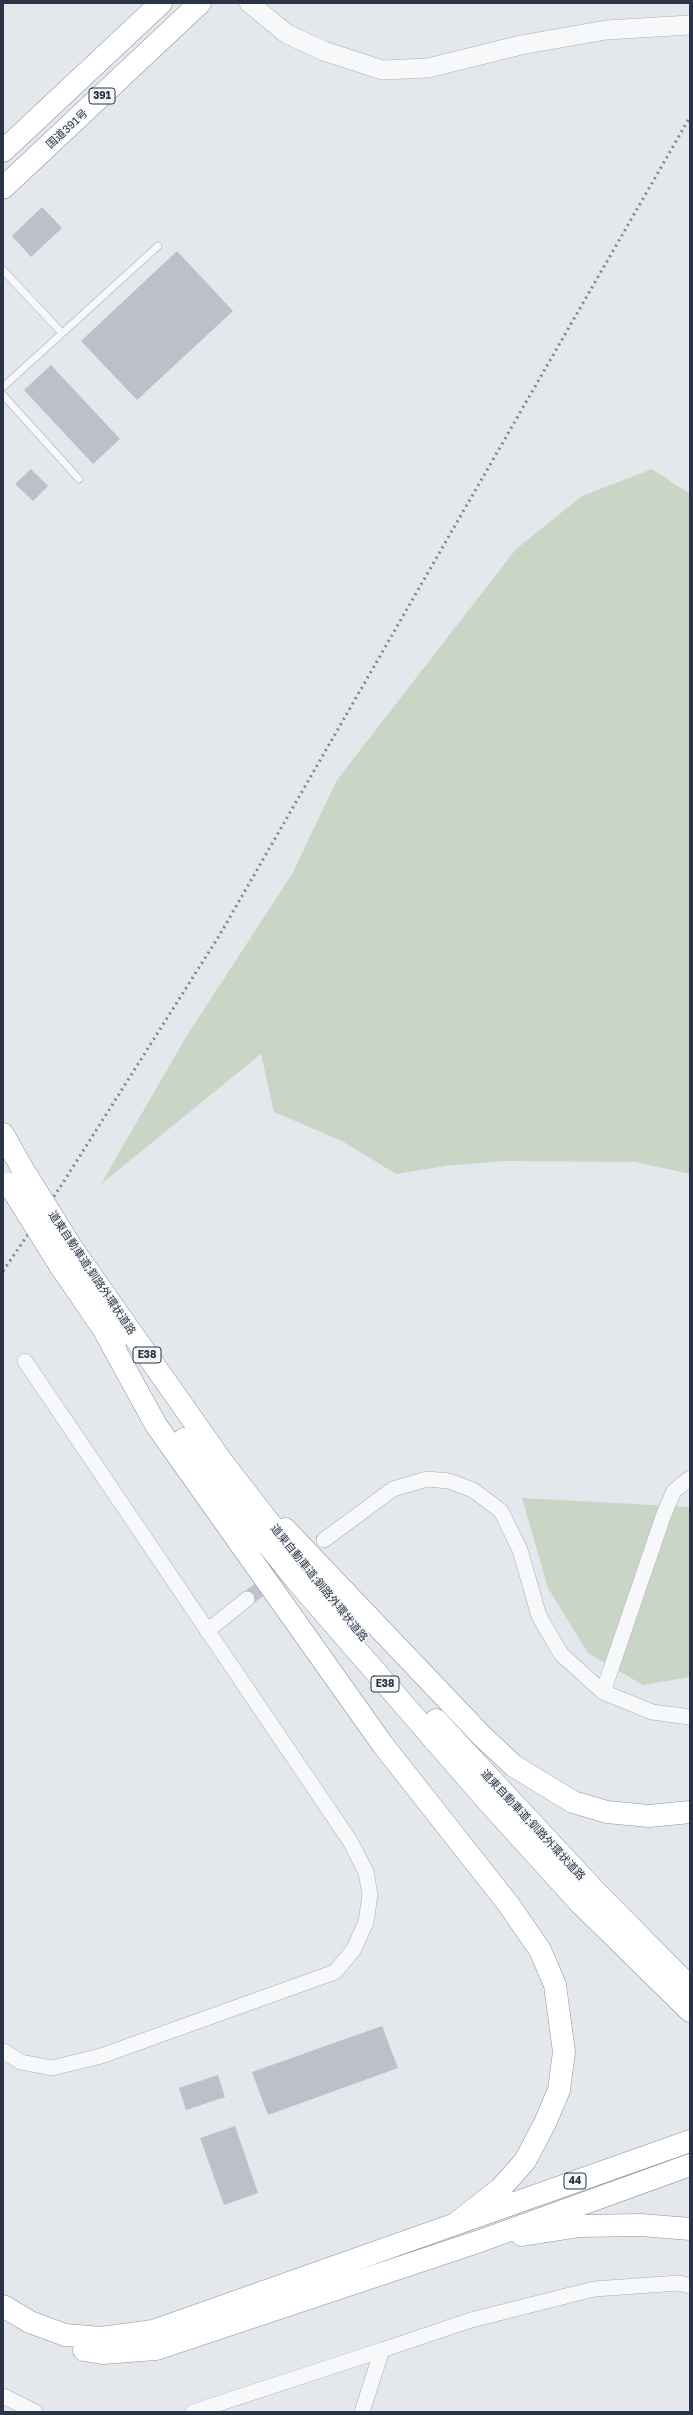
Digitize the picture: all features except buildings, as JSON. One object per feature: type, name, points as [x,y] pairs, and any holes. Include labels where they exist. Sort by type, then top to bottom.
[{"type":"highway","name":"391","points":[[3,151],[161,3]]},
{"type":"highway","name":"国道391号","points":[[3,188],[200,3]]},
{"type":"highway","name":"道東自動車道;釧路外環状道路","points":[[3,1134],[11,1176],[66,1256],[223,1463],[309,1573],[392,1671],[527,1819],[690,1987]]},
{"type":"highway","name":"道東自動車道;釧路外環状道路","points":[[66,1256],[106,1334],[211,1474],[381,1680],[580,1903],[690,2011]]},
{"type":"highway","points":[[3,2306],[30,2322],[65,2335],[101,2338],[154,2331],[459,2221],[500,2189],[525,2161],[546,2123],[559,2090],[564,2052],[555,1985],[540,1950],[509,1905],[383,1746],[156,1425],[106,1334]]},
{"type":"highway","points":[[223,1463],[476,1731],[514,1766],[573,1802],[607,1812],[649,1816],[690,1812]]},
{"type":"highway","name":"44","points":[[459,2221],[690,2141]]},
{"type":"highway","points":[[3,2321],[23,2333],[64,2348],[102,2352],[156,2349],[480,2241],[690,2165]]},
{"type":"highway","points":[[480,2241],[580,2226],[640,2226],[690,2229]]},
{"type":"street","points":[[249,3],[287,34],[324,50],[382,70],[428,68],[521,45],[606,30],[690,26]]},
{"type":"street","points":[[3,2051],[21,2062],[52,2068],[101,2056],[335,1972],[354,1949],[366,1922],[370,1895],[366,1872],[350,1841],[25,1361]]},
{"type":"street","points":[[603,1692],[664,1514],[674,1491],[690,1478]]},
{"type":"street","points":[[324,1540],[393,1489],[427,1479],[449,1481],[473,1490],[501,1511],[520,1550],[539,1616],[561,1654],[603,1692],[652,1712],[690,1717]]},
{"type":"street","points":[[207,1631],[247,1599]]},
{"type":"street","points":[[193,2412],[471,2320],[594,2289],[679,2283],[690,2286]]},
{"type":"street","points":[[362,2412],[382,2350]]},
{"type":"street","points":[[3,2396],[35,2412]]},
{"type":"lane","points":[[3,387],[158,246]]},
{"type":"lane","points":[[3,270],[62,333]]},
{"type":"lane","points":[[3,395],[79,480]]},
{"type":"green space","points":[[652,469],[690,494],[690,1174],[635,1162],[506,1161],[445,1166],[396,1174],[342,1141],[274,1112],[261,1054],[101,1184],[186,1037],[292,874],[337,780],[516,549],[582,496]]},
{"type":"green space","points":[[522,1498],[690,1507],[690,1677],[643,1685],[588,1653],[548,1588]]},
{"type":"tunnel","points":[[247,1599],[324,1540]]},
{"type":"railway","points":[[3,1271],[59,1189],[219,936],[690,117]]}]
